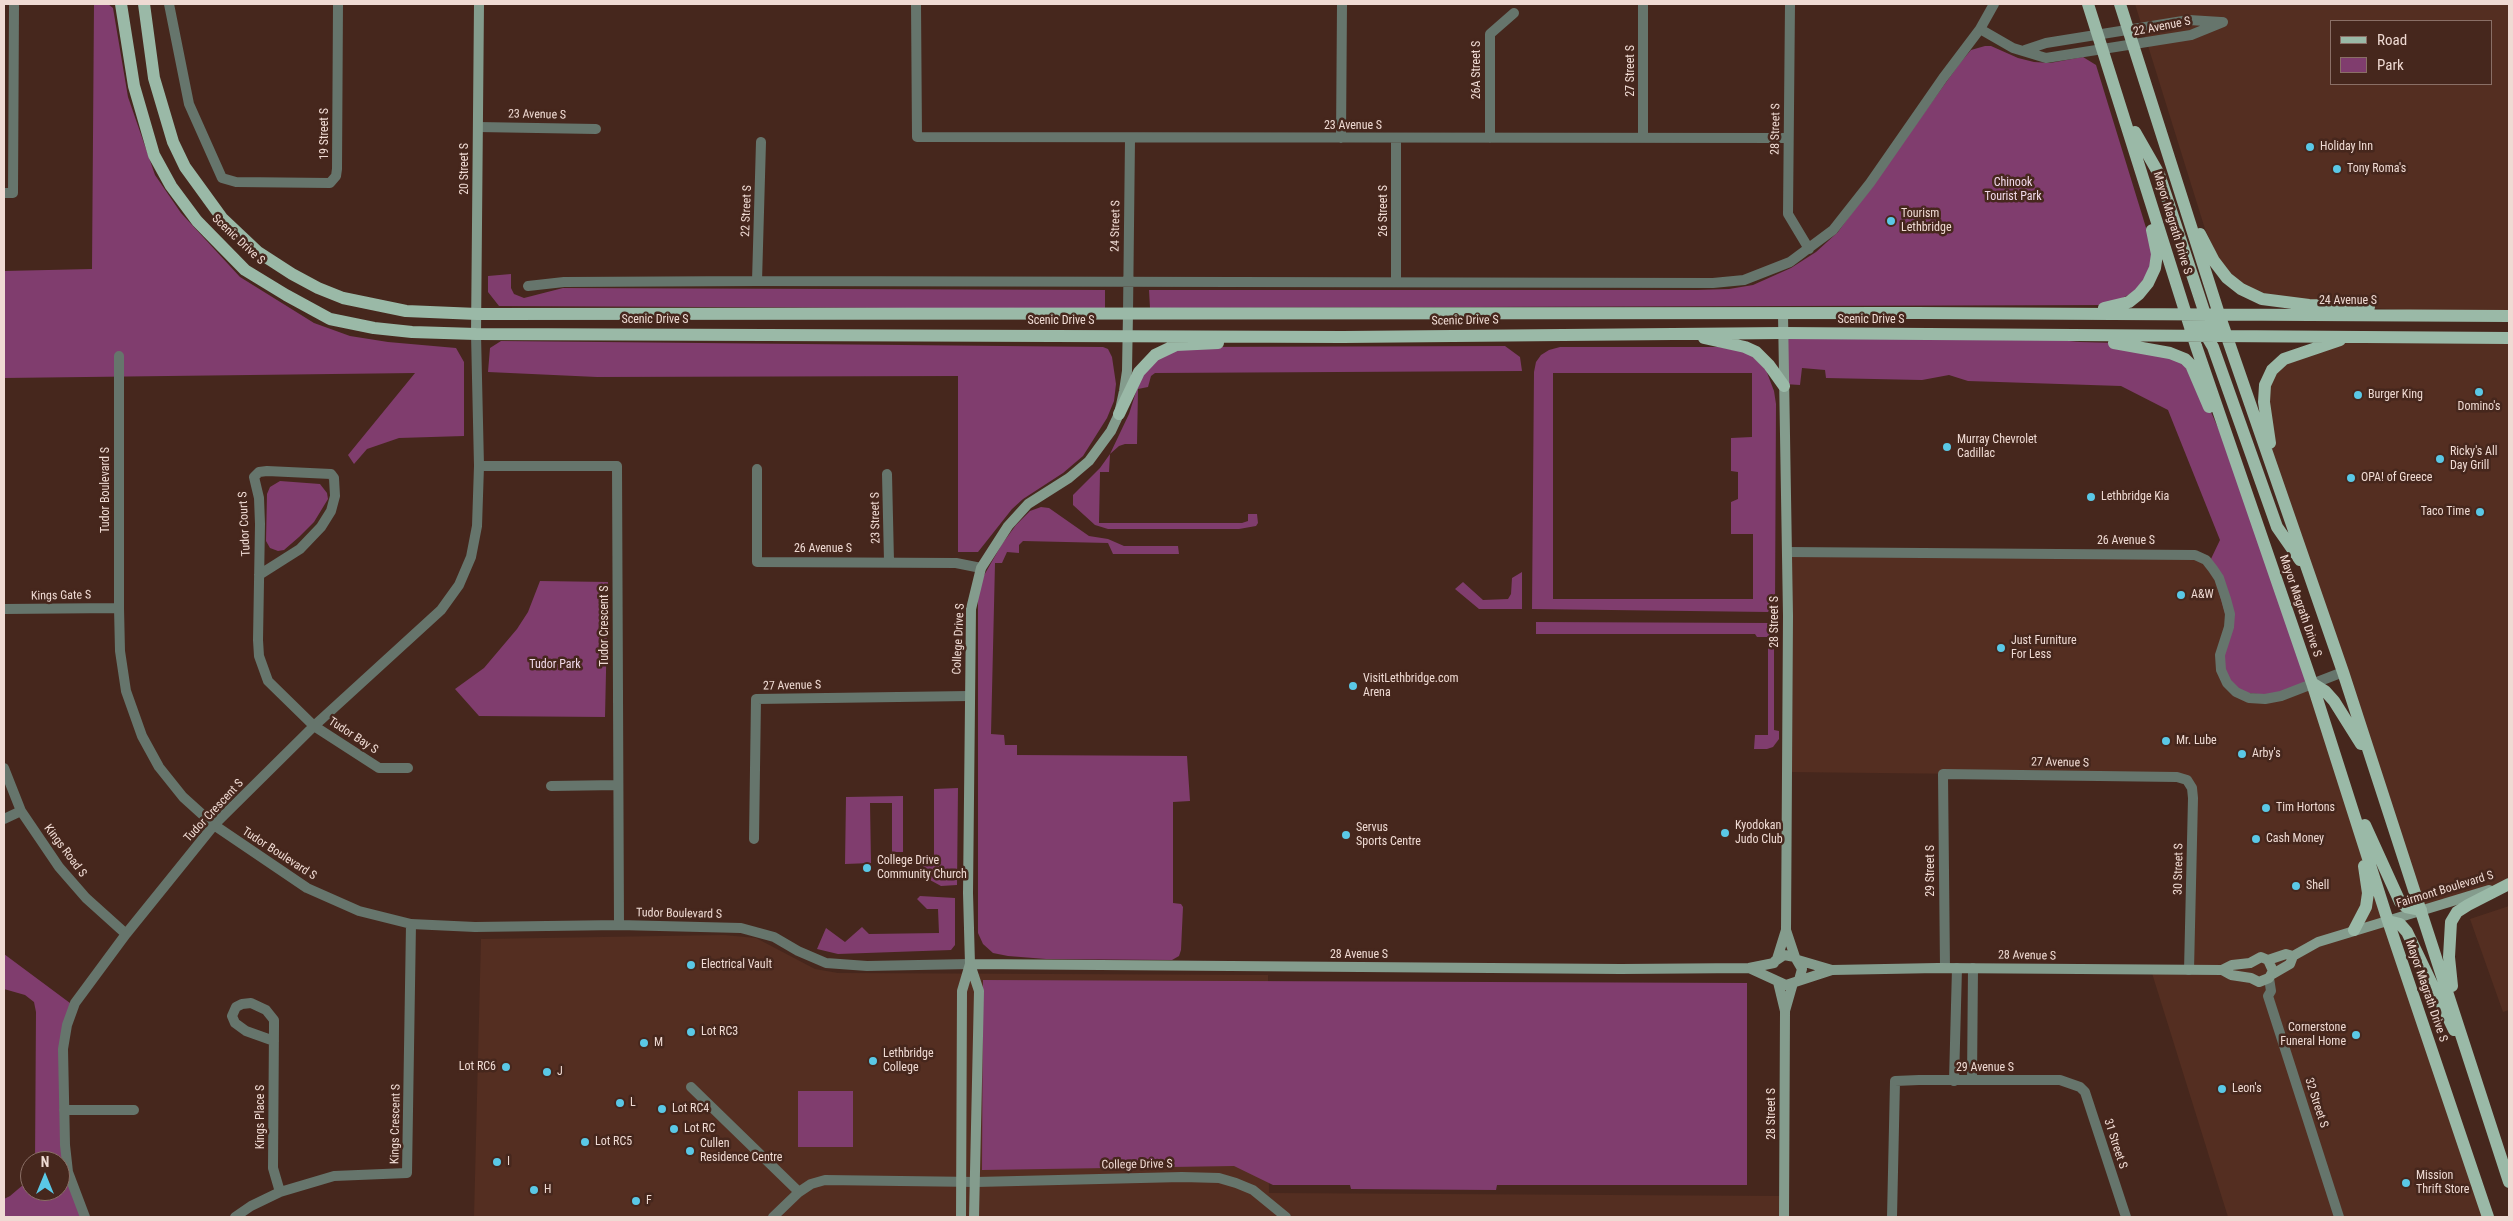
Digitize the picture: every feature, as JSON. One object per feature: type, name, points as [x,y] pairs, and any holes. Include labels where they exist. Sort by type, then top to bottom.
[{"type":"main road","name":"Scenic Drive S","points":[[121,4],[134,86],[154,155],[171,186],[197,221],[245,270],[286,296],[330,319],[412,332],[476,334],[1342,336],[1783,333],[2193,336]]},
{"type":"main road","name":"Scenic Drive S","points":[[144,4],[154,78],[173,142],[185,167],[222,218],[258,252],[292,274],[343,298],[406,311],[477,314],[2186,314]]},
{"type":"main road","name":"Mayor Magrath Drive S","points":[[2088,4],[2193,336],[2312,684],[2388,921],[2488,1217]]},
{"type":"main road","name":"Mayor Magrath Drive S","points":[[2120,4],[2219,314],[2343,672],[2454,1008],[2509,1182]]},
{"type":"main road","points":[[2123,112],[2159,174],[2204,314],[2215,329],[2227,336]]},
{"type":"main road","points":[[2162,135],[2202,240],[2214,261],[2227,278],[2241,289],[2262,299],[2286,303],[2400,308],[2488,316]]},
{"type":"main road","points":[[2060,314],[2115,307],[2129,302],[2139,294],[2155,268],[2155,240],[2134,165],[2131,137]]},
{"type":"main road","points":[[2186,314],[2198,320],[2207,336],[2277,527],[2309,574]]},
{"type":"main road","name":"24 Avenue S","points":[[2186,314],[2509,316]]},
{"type":"main road","points":[[1688,334],[1751,350],[1769,365],[1784,386]]},
{"type":"main road","points":[[2007,335],[2131,344],[2185,359],[2191,365],[2241,479]]},
{"type":"main road","points":[[1119,414],[1146,362],[1164,349],[1176,346],[1342,336]]},
{"type":"main road","points":[[2193,336],[2509,338]]},
{"type":"main road","points":[[2274,472],[2264,402],[2266,385],[2272,370],[2284,359],[2351,337]]},
{"type":"main road","points":[[2312,684],[2325,691],[2334,701],[2372,762]]},
{"type":"main road","points":[[2341,773],[2400,902],[2406,907],[2421,910]]},
{"type":"main road","points":[[2354,930],[2366,907],[2368,893],[2357,824]]},
{"type":"main road","points":[[2454,1008],[2449,957],[2450,922],[2457,912],[2509,884]]},
{"type":"main road","points":[[2388,921],[2400,924],[2407,932],[2475,1073]]},
{"type":"street","name":"19 Street S","points":[[170,4],[189,104],[222,178],[236,182],[330,183],[336,176],[338,4]]},
{"type":"street","name":"20 Street S","points":[[476,334],[479,4]]},
{"type":"street","name":"23 Avenue S","points":[[916,4],[916,137],[1130,139],[1788,138]]},
{"type":"street","points":[[1341,138],[1342,4]]},
{"type":"street","name":"27 Street S","points":[[1643,4],[1643,138]]},
{"type":"street","name":"28 Street S","points":[[1790,4],[1788,214],[1809,249]]},
{"type":"street","points":[[528,286],[564,282],[757,281],[1713,283],[1744,280],[1790,262],[1833,230],[1870,183],[1942,78],[1980,28],[1994,4]]},
{"type":"street","points":[[4,193],[13,193],[12,6]]},
{"type":"street","name":"26A Street S","points":[[1490,138],[1490,34],[1514,13]]},
{"type":"street","name":"22 Avenue S","points":[[1980,28],[2013,48],[2025,50],[2046,58],[2191,35],[2223,22],[2190,20],[2046,43],[2025,50]]},
{"type":"street","name":"23 Avenue S","points":[[478,127],[596,129]]},
{"type":"street","name":"24 Street S","points":[[1128,313],[1130,139]]},
{"type":"street","name":"26 Street S","points":[[1396,139],[1396,282]]},
{"type":"street","name":"22 Street S","points":[[757,281],[761,142]]},
{"type":"street","name":"College Drive S","points":[[961,1217],[962,991],[970,964],[969,696],[971,609],[981,568],[1008,526],[1028,504],[1069,478],[1090,460],[1111,431],[1119,414],[1127,371],[1128,313]]},
{"type":"street","name":"28 Street S","points":[[1783,314],[1787,552],[1786,930]]},
{"type":"street","name":"Tudor Crescent S","points":[[85,1217],[68,1172],[64,1110],[63,1049],[66,1025],[75,1003],[126,934],[214,825],[314,726],[441,610],[460,585],[471,557],[477,526],[479,466],[476,334]]},
{"type":"street","name":"Tudor Boulevard S","points":[[119,356],[119,608],[120,651],[126,691],[142,736],[159,767],[171,783],[214,825],[306,888],[358,911],[411,924],[475,927],[619,925],[741,928],[774,937],[826,963],[846,966],[970,964]]},
{"type":"street","name":"Tudor Crescent S","points":[[479,466],[617,466],[619,925]]},
{"type":"street","name":"26 Avenue S","points":[[757,469],[757,562],[889,561],[956,563],[981,568]]},
{"type":"street","name":"Tudor Court S","points":[[259,576],[300,549],[321,527],[331,511],[335,496],[334,478],[331,474],[267,470],[256,474],[254,477],[259,498],[260,524],[259,576],[258,640],[264,671],[275,689],[314,726]]},
{"type":"street","name":"23 Street S","points":[[887,474],[889,561]]},
{"type":"street","name":"26 Avenue S","points":[[1787,552],[2196,555],[2206,560],[2219,578],[2228,606],[2229,627],[2220,655],[2221,670],[2228,684],[2236,692],[2249,698],[2265,699],[2281,696],[2343,672]]},
{"type":"street","name":"Kings Gate S","points":[[4,609],[119,608]]},
{"type":"street","name":"27 Avenue S","points":[[754,838],[756,699],[969,696]]},
{"type":"street","name":"Tudor Bay S","points":[[314,726],[379,768],[408,768]]},
{"type":"street","name":"Kings Road S","points":[[4,768],[21,811],[59,867],[86,898],[126,934]]},
{"type":"street","name":"27 Avenue S","points":[[1943,774],[2177,777]]},
{"type":"street","name":"29 Street S","points":[[1943,774],[1945,968]]},
{"type":"street","name":"30 Street S","points":[[2177,777],[2187,780],[2192,788],[2193,798],[2189,970]]},
{"type":"street","points":[[551,786],[618,785]]},
{"type":"street","points":[[4,819],[21,811]]},
{"type":"street","name":"Fairmont Boulevard S","points":[[2388,921],[2509,884]]},
{"type":"street","name":"28 Avenue S","points":[[2222,970],[2231,975],[2255,980],[2270,976],[2290,964],[2293,956],[2318,942],[2388,921]]},
{"type":"street","name":"Kings Crescent S","points":[[235,1217],[251,1206],[280,1192],[334,1176],[407,1173],[411,924]]},
{"type":"street","points":[[1785,1011],[1802,969],[1786,930]]},
{"type":"street","points":[[1785,1011],[1772,969],[1786,930]]},
{"type":"street","name":"28 Avenue S","points":[[1832,970],[1945,968],[2222,970],[2232,965],[2250,962],[2261,957],[2268,960],[2286,954],[2293,956]]},
{"type":"street","points":[[1749,968],[1776,961],[1784,955],[1832,970]]},
{"type":"street","points":[[2268,960],[2272,967],[2270,976]]},
{"type":"street","points":[[2250,962],[2248,970],[2255,980]]},
{"type":"street","name":"College Drive S","points":[[970,964],[979,991],[974,1217]]},
{"type":"street","name":"28 Avenue S","points":[[970,964],[1749,968]]},
{"type":"street","points":[[1749,968],[1786,985],[1832,970]]},
{"type":"street","points":[[1954,1080],[1957,968]]},
{"type":"street","points":[[1972,1080],[1973,968]]},
{"type":"street","name":"32 Street S","points":[[2268,996],[2271,992],[2270,976]]},
{"type":"street","name":"32 Street S","points":[[2255,980],[2264,995],[2268,996],[2340,1217]]},
{"type":"street","name":"Kings Place S","points":[[274,1041],[246,1031],[235,1023],[232,1016],[236,1007],[251,1003],[270,1014],[274,1023],[274,1041],[273,1168],[280,1192]]},
{"type":"street","name":"28 Street S","points":[[1784,1217],[1785,1011]]},
{"type":"street","name":"29 Avenue S","points":[[1892,1217],[1895,1080],[2060,1080],[2074,1084]]},
{"type":"street","name":"31 Street S","points":[[2074,1084],[2085,1092],[2126,1217]]},
{"type":"street","points":[[691,1087],[799,1192]]},
{"type":"street","points":[[64,1110],[134,1110]]},
{"type":"street","name":"College Drive S","points":[[773,1217],[810,1184],[825,1180],[976,1182],[1182,1177],[1219,1178],[1253,1190],[1286,1217]]},
{"type":"shaded area","points":[[2135,4],[2509,4],[2509,316],[2285,303],[2227,278],[2205,229]]},
{"type":"shaded area","points":[[2351,337],[2509,338],[2509,884],[2421,910],[2274,472],[2265,393],[2284,359]]},
{"type":"shaded area","points":[[1787,552],[2195,555],[2312,683],[2487,1217],[2228,1217],[2151,970],[2189,970],[2193,798],[2187,780],[2060,775],[1787,772]]},
{"type":"shaded area","points":[[2509,906],[2509,1010],[2503,1012],[2470,919]]},
{"type":"shaded area","name":"Lethbridge College","points":[[724,935],[756,938],[815,969],[838,973],[1268,975],[1269,1193],[1784,1196],[1784,1217],[474,1217],[481,939]]},
{"type":"green space","points":[[94,4],[108,4],[113,8],[128,97],[155,175],[181,213],[240,277],[314,323],[350,336],[388,342],[456,348],[464,362],[464,436],[399,438],[367,449],[354,464],[348,455],[415,373],[4,378],[4,271],[92,269]]},
{"type":"green space","name":"Chinook Tourist Park","points":[[1991,46],[2018,58],[2034,62],[2050,63],[2083,57],[2096,65],[2151,244],[2152,257],[2149,272],[2134,292],[2109,305],[1150,308],[1149,290],[1697,290],[1729,289],[1753,285],[1791,268],[1816,252],[1838,232],[1960,63],[1971,50]]},
{"type":"green space","points":[[511,274],[511,288],[514,294],[524,298],[563,288],[1105,290],[1105,309],[499,306],[488,292],[488,276]]},
{"type":"green space","points":[[1783,333],[2007,335],[2080,342],[2116,343],[2178,356],[2202,392],[2241,479],[2312,683],[2281,696],[2236,692],[2221,670],[2229,627],[2210,561],[2220,540],[2168,410],[2121,386],[1968,381],[1949,375],[1922,380],[1826,378],[1825,370],[1802,368],[1800,385],[1784,384]]},
{"type":"green space","points":[[501,341],[1103,347],[1108,349],[1112,357],[1116,384],[1114,401],[1107,418],[1083,456],[1063,473],[1023,499],[1012,509],[978,552],[958,552],[958,376],[597,377],[488,372],[490,348]]},
{"type":"green space","points":[[1505,346],[1520,357],[1522,371],[1155,373],[1151,376],[1148,387],[1138,389],[1137,444],[1119,446],[1110,454],[1129,414],[1140,379],[1162,353],[1188,347]]},
{"type":"green space","points":[[1560,347],[1719,347],[1748,352],[1766,370],[1774,391],[1776,404],[1775,606],[1768,612],[1532,609],[1534,372],[1536,362],[1541,355],[1549,350]],"holes":[[[1553,373],[1752,373],[1752,437],[1731,438],[1731,471],[1738,472],[1738,499],[1731,502],[1731,534],[1753,534],[1753,599],[1553,599]]]},
{"type":"green space","points":[[1110,454],[1109,472],[1100,472],[1099,523],[1242,523],[1248,521],[1248,514],[1257,514],[1258,523],[1256,526],[1239,529],[1108,529],[1095,525],[1073,505],[1073,495],[1100,468]]},
{"type":"green space","points":[[280,481],[320,484],[327,493],[328,499],[314,522],[284,550],[278,551],[270,548],[266,541],[267,494],[270,487]]},
{"type":"green space","points":[[1041,507],[1049,508],[1089,536],[1108,539],[1124,546],[1178,546],[1179,554],[1113,554],[1108,543],[1023,541],[1019,545],[1019,553],[1007,552],[1002,563],[995,563],[991,734],[1004,735],[1005,745],[1017,745],[1017,755],[1187,756],[1190,801],[1173,802],[1173,903],[1181,904],[1183,907],[1181,950],[1179,956],[1172,960],[1046,959],[1008,956],[993,953],[983,944],[978,933],[978,596],[983,577],[1002,544],[1016,525],[1030,511]]},
{"type":"green space","points":[[1522,572],[1522,609],[1479,609],[1455,589],[1463,582],[1483,600],[1508,599],[1511,594],[1512,578]]},
{"type":"green space","name":"Tudor Park","points":[[540,581],[608,582],[605,717],[479,716],[455,689],[484,668],[517,629],[528,612]]},
{"type":"green space","points":[[1536,622],[1770,623],[1774,627],[1774,730],[1779,731],[1779,739],[1773,747],[1754,749],[1755,735],[1768,735],[1768,637],[1757,637],[1755,634],[1536,634]]},
{"type":"green space","points":[[958,788],[957,885],[941,886],[930,880],[923,866],[923,857],[934,857],[934,789]]},
{"type":"green space","points":[[903,796],[903,852],[892,852],[892,803],[870,803],[871,863],[845,864],[846,797]]},
{"type":"green space","points":[[920,896],[955,898],[955,945],[951,950],[838,954],[817,949],[826,928],[845,942],[862,927],[869,934],[939,933],[938,909],[927,909],[917,899]]},
{"type":"green space","points":[[4,954],[74,1006],[67,1025],[65,1145],[67,1151],[35,1151],[36,1012],[34,1002],[25,995],[4,989]]},
{"type":"green space","points":[[983,980],[1747,983],[1747,1185],[1497,1185],[1496,1190],[1351,1189],[1350,1185],[1273,1185],[1234,1166],[982,1170]]},
{"type":"green space","points":[[798,1091],[853,1091],[853,1147],[798,1147]]},
{"type":"green space","points":[[70,1163],[85,1217],[4,1217],[4,1199],[20,1188],[20,1201],[70,1201]]},
{"type":"place","name":"Holiday Inn","points":[[2310,147]]},
{"type":"place","name":"Tony Roma's","points":[[2337,169]]},
{"type":"place","name":"Tourism Lethbridge","points":[[1891,221]]},
{"type":"place","name":"Domino's","points":[[2479,392]]},
{"type":"place","name":"Burger King","points":[[2358,395]]},
{"type":"place","name":"Murray Chevrolet Cadillac","points":[[1947,447]]},
{"type":"place","name":"Ricky's All Day Grill","points":[[2440,459]]},
{"type":"place","name":"OPA! of Greece","points":[[2351,478]]},
{"type":"place","name":"Lethbridge Kia","points":[[2091,497]]},
{"type":"place","name":"Taco Time","points":[[2480,512]]},
{"type":"place","name":"A&W","points":[[2181,595]]},
{"type":"place","name":"Just Furniture For Less","points":[[2001,648]]},
{"type":"place","name":"VisitLethbridge.com Arena","points":[[1353,686]]},
{"type":"place","name":"Mr. Lube","points":[[2166,741]]},
{"type":"place","name":"Arby's","points":[[2242,754]]},
{"type":"place","name":"Tim Hortons","points":[[2266,808]]},
{"type":"place","name":"Kyodokan Judo Club","points":[[1725,833]]},
{"type":"place","name":"Servus Sports Centre","points":[[1346,835]]},
{"type":"place","name":"Cash Money","points":[[2256,839]]},
{"type":"place","name":"College Drive Community Church","points":[[867,868]]},
{"type":"place","name":"Shell","points":[[2296,886]]},
{"type":"place","name":"Electrical Vault","points":[[691,965]]},
{"type":"place","name":"Lot RC3","points":[[691,1032]]},
{"type":"place","name":"Cornerstone Funeral Home","points":[[2356,1035]]},
{"type":"place","name":"M","points":[[644,1043]]},
{"type":"place","name":"Lethbridge College","points":[[873,1061]]},
{"type":"place","name":"Lot RC6","points":[[506,1067]]},
{"type":"place","name":"J","points":[[547,1072]]},
{"type":"place","name":"Leon's","points":[[2222,1089]]},
{"type":"place","name":"L","points":[[620,1103]]},
{"type":"place","name":"Lot RC4","points":[[662,1109]]},
{"type":"place","name":"Lot RC","points":[[674,1129]]},
{"type":"place","name":"Lot RC5","points":[[585,1142]]},
{"type":"place","name":"Cullen Residence Centre","points":[[690,1151]]},
{"type":"place","name":"I","points":[[497,1162]]},
{"type":"place","name":"Mission Thrift Store","points":[[2406,1183]]},
{"type":"place","name":"H","points":[[534,1190]]},
{"type":"place","name":"F","points":[[636,1201]]}]
